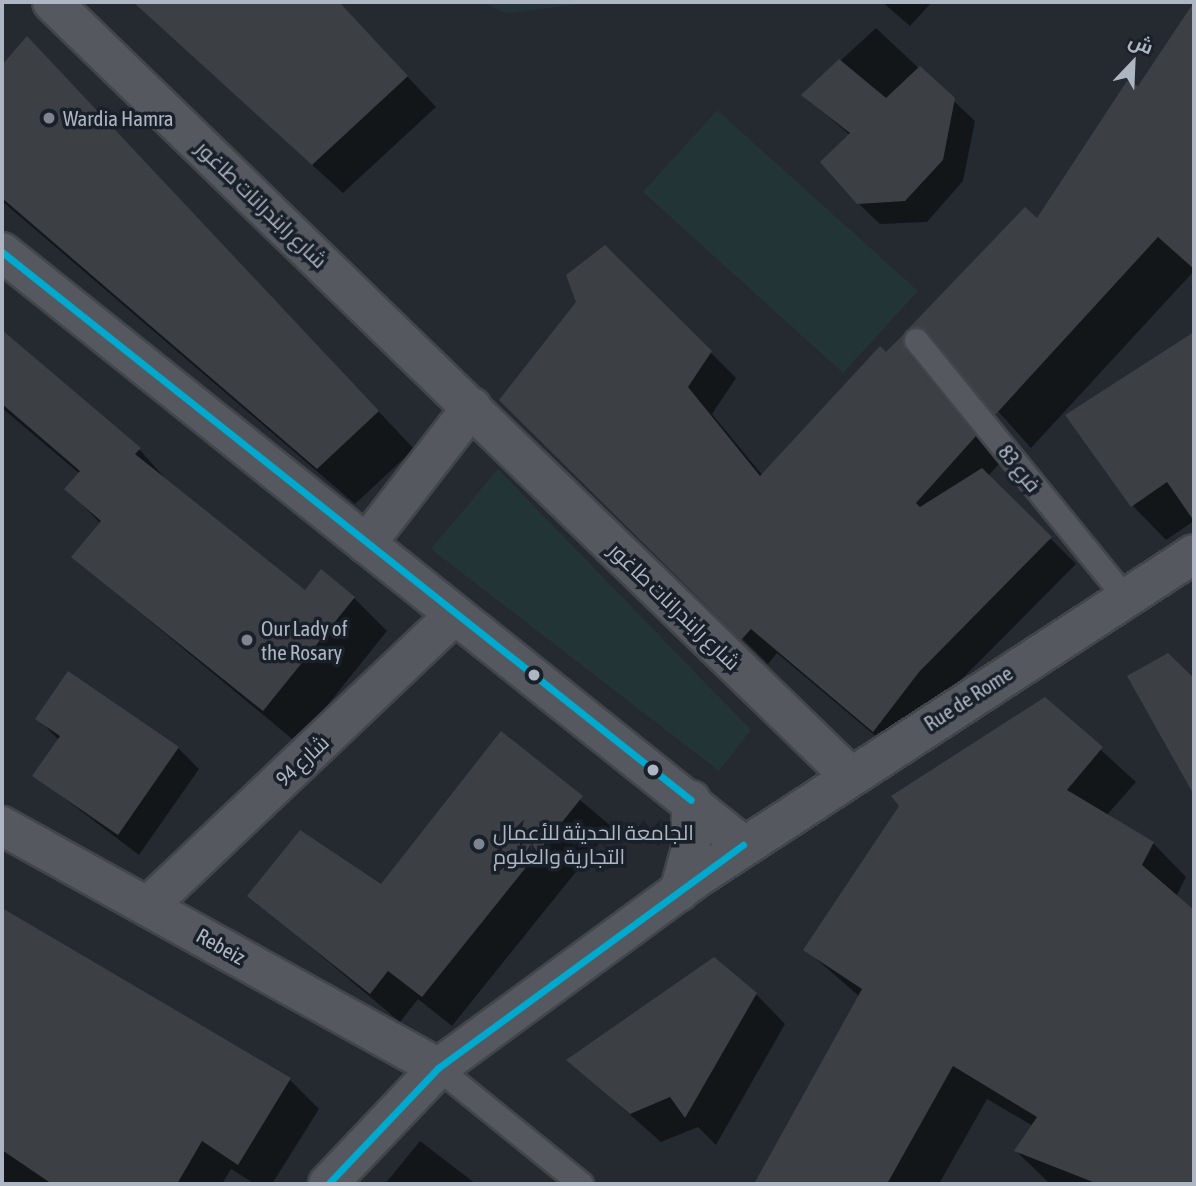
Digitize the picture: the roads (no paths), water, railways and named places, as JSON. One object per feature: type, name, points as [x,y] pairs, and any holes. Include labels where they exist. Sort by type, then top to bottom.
[{"type":"street","name":"شارع رابندرانات طاغور","points":[[52,2],[848,774]]},
{"type":"street","points":[[2,253],[691,800],[743,845]]},
{"type":"street","points":[[366,544],[472,407]]},
{"type":"street","name":"Rue de Rome","points":[[328,1184],[438,1068],[743,845],[848,774],[1194,554]]},
{"type":"street","name":"شارع 94","points":[[148,906],[455,615]]},
{"type":"street","points":[[679,892],[691,849],[691,800]]},
{"type":"street","name":"Rebeiz","points":[[2,826],[438,1068]]},
{"type":"lane","name":"فرع 83","points":[[916,340],[1125,597]]},
{"type":"lane","points":[[438,1068],[581,1184]]},
{"type":"place","name":"Wardia Hamra","points":[[49,118]]},
{"type":"place","name":"Our Lady of the Rosary","points":[[247,640]]},
{"type":"place","name":"الجامعة الحديثة للأعمال التجارية والعلوم","points":[[479,844]]}]
